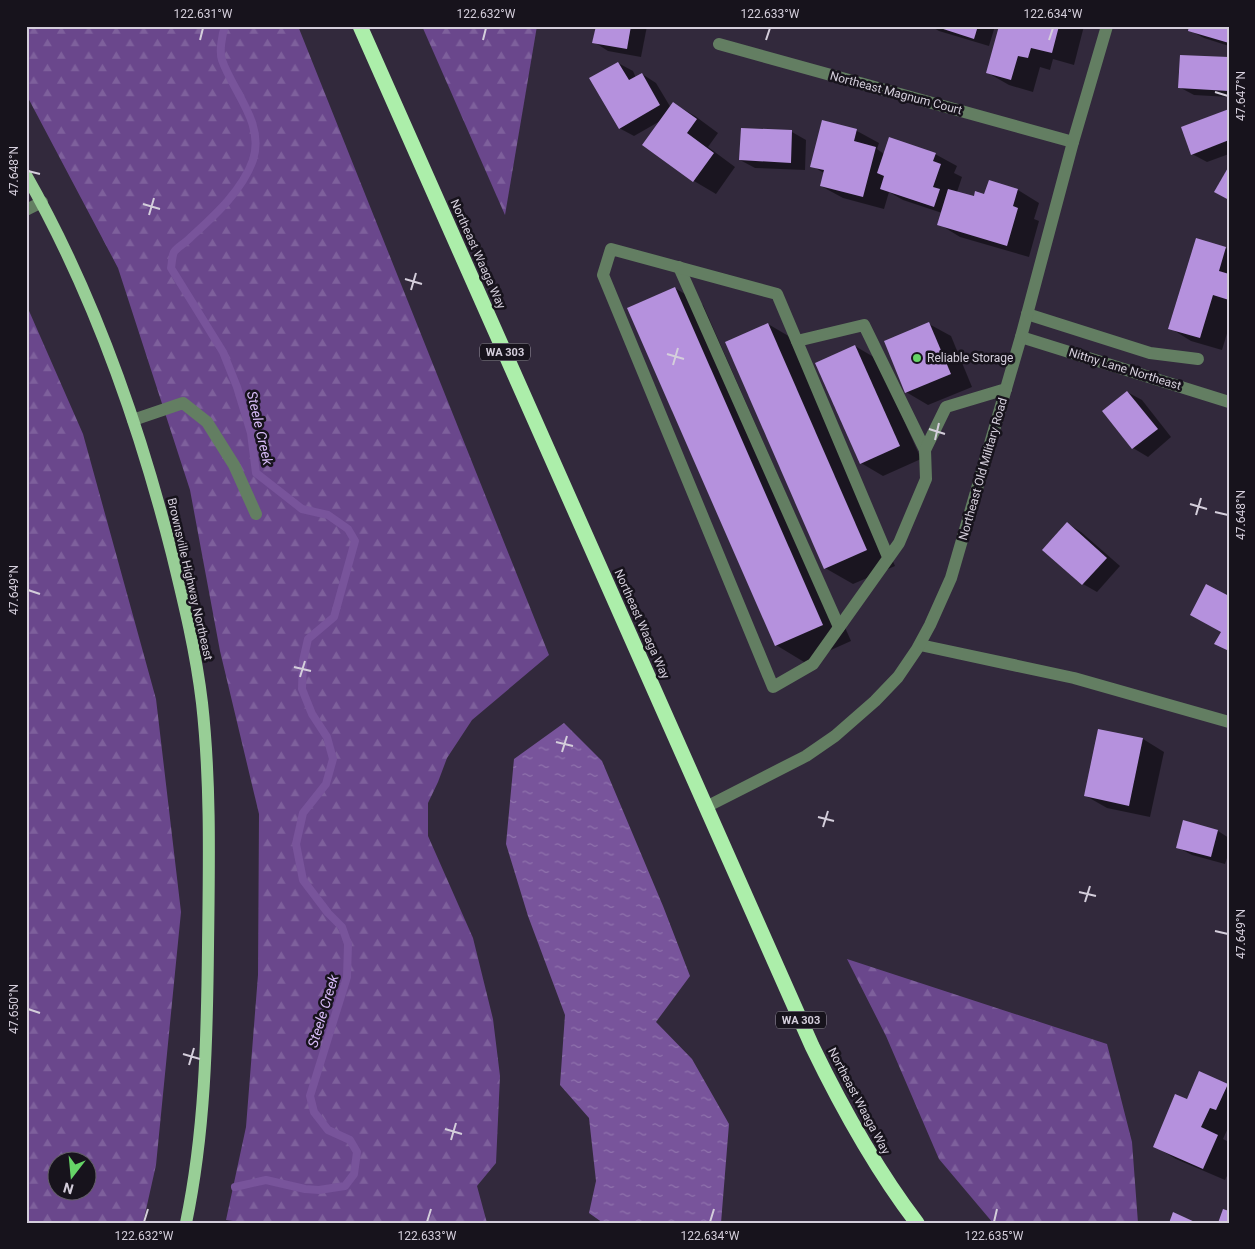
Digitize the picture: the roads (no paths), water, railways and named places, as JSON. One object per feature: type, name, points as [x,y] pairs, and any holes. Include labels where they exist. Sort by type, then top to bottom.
[{"type":"highway","name":"Northeast Waaga Way","points":[[360,26],[836,1096],[864,1145],[896,1195],[917,1223]]},
{"type":"main road","name":"Brownsville Highway Northeast","points":[[26,175],[42,202],[88,301],[133,420],[161,511],[194,647],[202,702],[206,756],[207,1006],[204,1087],[197,1159],[186,1223]]},
{"type":"street","name":"Northeast Old Military Road","points":[[706,807],[806,756],[835,736],[875,701],[898,677],[920,645],[951,578],[1021,337],[1073,142],[1107,26]]},
{"type":"street","name":"Northeast Magnum Court","points":[[719,44],[1073,142]]},
{"type":"street","points":[[26,210],[42,202]]},
{"type":"street","points":[[797,341],[864,325],[925,450],[926,479],[899,543],[813,664],[773,687],[603,275],[611,249],[777,294],[888,557]]},
{"type":"street","points":[[679,267],[839,627]]},
{"type":"street","points":[[1027,314],[1150,353],[1198,360]]},
{"type":"street","name":"Nittny Lane Northeast","points":[[1021,337],[1229,402]]},
{"type":"street","points":[[925,450],[946,407],[1006,389]]},
{"type":"street","points":[[133,420],[183,402],[208,422],[234,465],[256,514]]},
{"type":"street","points":[[920,645],[1074,678],[1229,722]]},
{"type":"water","points":[[564,723],[602,761],[663,906],[690,976],[656,1022],[692,1059],[729,1124],[721,1223],[603,1223],[589,1213],[596,1181],[589,1118],[560,1085],[565,1015],[528,916],[506,844],[514,759]]},
{"type":"waterway","name":"Steele Creek","points":[[225,26],[221,43],[221,57],[246,108],[255,133],[256,146],[253,160],[235,192],[209,220],[177,248],[172,258],[171,268],[223,352],[237,387],[251,433],[256,473],[302,509],[328,515],[348,529],[355,541],[334,617],[308,639],[303,661],[302,689],[312,714],[327,737],[333,759],[326,784],[303,813],[296,844],[303,880],[328,913],[342,927],[348,944],[347,977],[310,1096],[314,1112],[328,1130],[350,1140],[357,1152],[354,1174],[345,1186],[319,1190],[305,1189],[266,1180],[235,1187]]},
{"type":"place","name":"Reliable Storage","points":[[917,358]]}]
